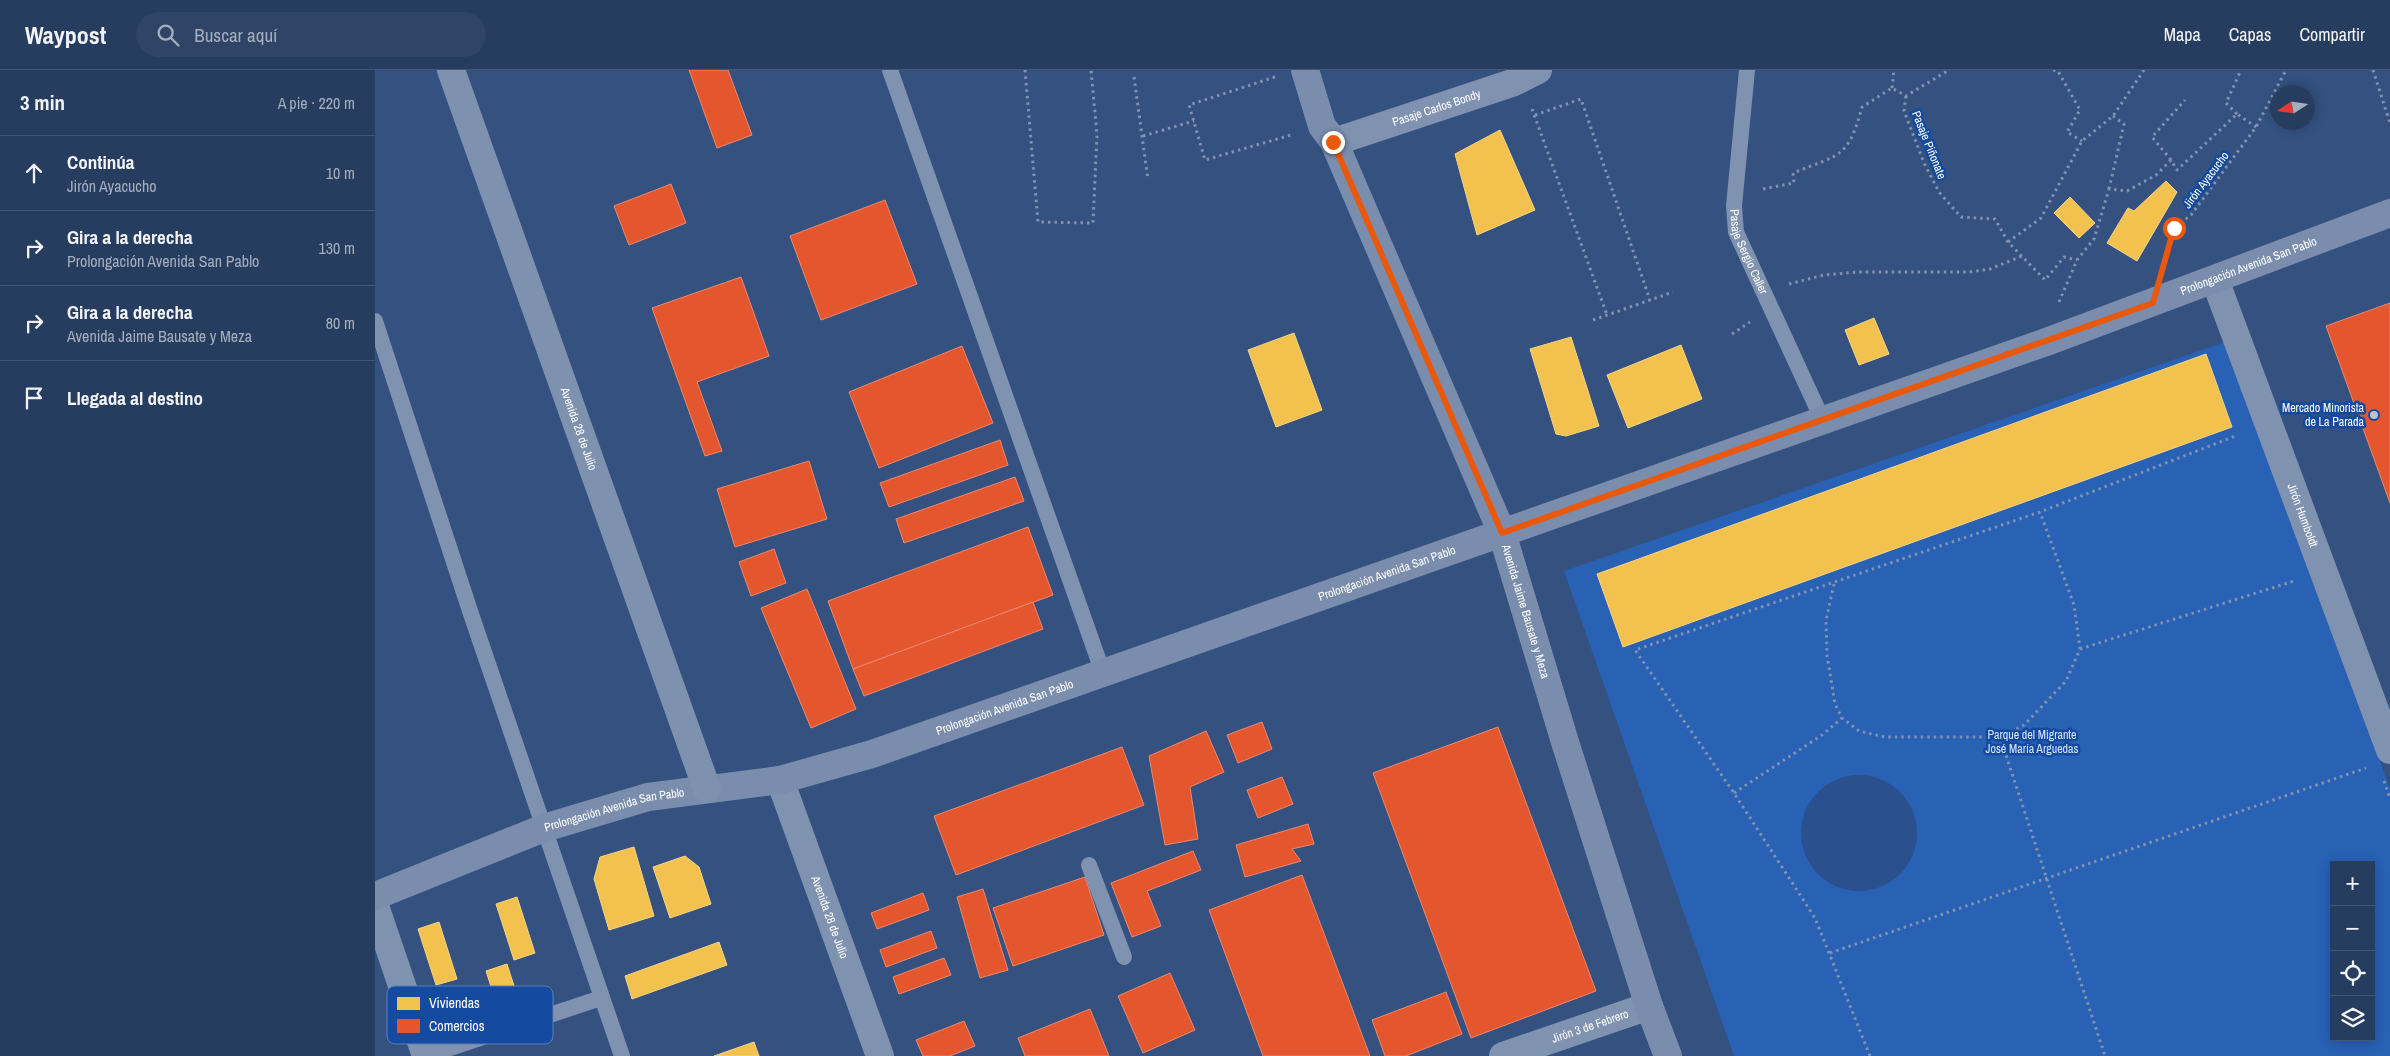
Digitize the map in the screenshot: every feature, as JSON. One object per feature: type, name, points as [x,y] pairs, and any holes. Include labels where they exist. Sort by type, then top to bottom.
[{"type":"main road","name":"Avenida 28 de Julio","points":[[451,70],[707,789]]},
{"type":"street","name":"Avenida Jaime Bausate y Meza","points":[[1305,70],[1328,134],[1502,533],[1565,742],[1649,1006],[1668,1056]]},
{"type":"street","name":"Pasaje Carlos Bondy","points":[[1328,134],[1529,75]]},
{"type":"street","name":"Prolongación Avenida San Pablo","points":[[375,896],[544,828],[648,797],[780,780],[872,754],[1823,421],[2153,303],[2390,213]]},
{"type":"street","name":"Jirón Humboldt","points":[[2215,280],[2385,762]]},
{"type":"street","name":"Avenida 28 de Julio","points":[[780,780],[879,1056]]},
{"type":"street","points":[[375,906],[402,986]]},
{"type":"street","name":"Jirón 3 de Febrero","points":[[1503,1056],[1649,1006]]},
{"type":"street","points":[[422,1044],[426,1056]]},
{"type":"lane","points":[[890,70],[1103,672]]},
{"type":"lane","name":"Pasaje Sergio Caller","points":[[1747,70],[1735,194],[1735,232],[1823,421]]},
{"type":"lane","points":[[375,321],[468,605],[622,1056]]},
{"type":"lane","points":[[1089,865],[1124,957]]},
{"type":"lane","points":[[553,1014],[601,998]]},
{"type":"lane","points":[[426,1056],[462,1044]]},
{"type":"path","points":[[1025,70],[1038,222],[1093,223],[1097,135],[1091,70]]},
{"type":"path","points":[[1892,88],[1893,70]]},
{"type":"path","points":[[1892,88],[1906,96],[1949,70]]},
{"type":"path","points":[[2053,70],[2058,71],[2080,110],[2067,132],[2082,141]]},
{"type":"path","points":[[2008,242],[2041,218],[2082,141],[2113,116],[2144,70]]},
{"type":"path","points":[[2241,70],[2226,103],[2255,127]]},
{"type":"path","name":"Jirón Ayacucho","points":[[2153,303],[2174,228],[2191,216],[2255,127],[2286,70]]},
{"type":"path","points":[[2373,70],[2390,123]]},
{"type":"path","points":[[1529,75],[1535,115],[1607,315]]},
{"type":"path","points":[[1277,76],[1189,105],[1205,160],[1328,134]]},
{"type":"path","points":[[1134,77],[1148,180]]},
{"type":"path","points":[[1735,194],[1794,183],[1793,173],[1843,153],[1855,134],[1862,107],[1892,88]]},
{"type":"path","name":"Pasaje Piñonate","points":[[1906,96],[1905,111],[1924,164],[1939,192],[1961,217],[1995,219],[2008,242],[2045,280],[2064,256],[2077,260],[2094,239],[2109,189]]},
{"type":"path","points":[[1535,115],[1581,99],[1650,300]]},
{"type":"path","points":[[2185,100],[2152,136],[2177,170],[2237,114]]},
{"type":"path","points":[[2113,116],[2123,124],[2109,189],[2127,191],[2156,175],[2171,160]]},
{"type":"path","points":[[1143,136],[1194,121]]},
{"type":"path","points":[[1764,295],[1785,285],[1824,275],[1858,272],[1969,272],[1989,270],[2022,256]]},
{"type":"path","points":[[1593,320],[1673,292]]},
{"type":"path","points":[[1870,1056],[1815,918],[1734,793],[1635,650],[2040,512],[2244,433]]},
{"type":"path","points":[[1835,583],[1826,620],[1827,655],[1835,704],[1843,718],[1859,731],[1885,737],[2000,737],[2024,725],[2066,681],[2080,649],[2074,605],[2040,512]]},
{"type":"path","points":[[2080,649],[2296,580]]},
{"type":"path","points":[[1734,793],[1823,735],[1843,718]]},
{"type":"path","points":[[2000,737],[2105,1056]]},
{"type":"path","points":[[2385,762],[2390,799]]},
{"type":"path","points":[[1830,953],[2368,768]]},
{"type":"green space","name":"Parque del Migrante José María Arguedas","points":[[2225,342],[2390,788],[2390,1056],[1734,1056],[1564,571]]},
{"type":"shaded area","points":[[1859,775],[1881,779],[1891,784],[1900,792],[1908,801],[1913,811],[1917,833],[1913,855],[1908,865],[1900,874],[1891,882],[1881,887],[1859,891],[1837,887],[1827,882],[1818,874],[1810,865],[1805,855],[1801,833],[1805,811],[1810,801],[1818,792],[1827,784],[1837,779]]},
{"type":"building: Viviendas","points":[[1500,130],[1535,210],[1477,235],[1455,154]]},
{"type":"building: Viviendas","points":[[2166,181],[2177,192],[2137,261],[2107,243],[2128,208],[2134,211]]},
{"type":"building: Viviendas","points":[[2070,197],[2095,223],[2079,238],[2054,213]]},
{"type":"building: Viviendas","points":[[1874,318],[1889,354],[1859,365],[1845,330]]},
{"type":"building: Viviendas","points":[[1294,333],[1322,410],[1276,427],[1248,350]]},
{"type":"building: Viviendas","points":[[1571,337],[1599,426],[1566,436],[1556,434],[1530,349]]},
{"type":"building: Viviendas","points":[[1681,345],[1702,399],[1628,428],[1607,375]]},
{"type":"building: Viviendas","points":[[2206,354],[2232,427],[1623,647],[1597,574]]},
{"type":"building: Viviendas","points":[[634,847],[654,916],[609,930],[594,879],[600,857]]},
{"type":"building: Viviendas","points":[[685,856],[699,867],[711,904],[670,918],[653,867]]},
{"type":"building: Viviendas","points":[[517,897],[535,953],[514,960],[496,904]]},
{"type":"building: Viviendas","points":[[439,922],[457,979],[436,985],[418,929]]},
{"type":"building: Viviendas","points":[[719,942],[727,965],[632,999],[625,976]]},
{"type":"building: Viviendas","points":[[507,964],[514,986],[491,986],[486,971]]},
{"type":"building: Viviendas","points":[[754,1042],[759,1056],[714,1056]]},
{"type":"building: Comercios","points":[[689,70],[728,70],[752,135],[717,148]]},
{"type":"building: Comercios","points":[[671,184],[686,223],[629,245],[614,206]]},
{"type":"building: Comercios","points":[[885,200],[917,284],[821,320],[790,236]]},
{"type":"building: Comercios","points":[[741,277],[769,356],[697,382],[722,451],[705,456],[652,308]]},
{"type":"building: Comercios","name":"Mercado Minorista de La Parada","points":[[2390,303],[2390,503],[2326,326]]},
{"type":"building: Comercios","points":[[962,346],[993,423],[879,468],[849,392]]},
{"type":"building: Comercios","points":[[1000,440],[1008,465],[889,507],[880,483]]},
{"type":"building: Comercios","points":[[809,461],[827,519],[735,547],[717,489]]},
{"type":"building: Comercios","points":[[1015,477],[1024,501],[904,543],[896,519]]},
{"type":"building: Comercios","points":[[1028,527],[1053,595],[853,669],[828,601]]},
{"type":"building: Comercios","points":[[774,549],[786,583],[751,596],[739,562]]},
{"type":"building: Comercios","points":[[807,589],[856,709],[811,728],[761,608]]},
{"type":"building: Comercios","points":[[1033,602],[1043,629],[864,696],[853,669]]},
{"type":"building: Comercios","points":[[1262,722],[1272,749],[1238,763],[1227,735]]},
{"type":"building: Comercios","points":[[1498,727],[1596,991],[1471,1038],[1373,773]]},
{"type":"building: Comercios","points":[[1206,731],[1224,772],[1190,787],[1198,839],[1165,845],[1149,756]]},
{"type":"building: Comercios","points":[[1122,747],[1144,805],[956,875],[934,816]]},
{"type":"building: Comercios","points":[[1282,777],[1293,804],[1258,818],[1247,790]]},
{"type":"building: Comercios","points":[[1308,824],[1314,844],[1292,849],[1301,861],[1245,877],[1236,845]]},
{"type":"building: Comercios","points":[[1193,851],[1201,870],[1147,891],[1161,926],[1132,937],[1111,883]]},
{"type":"building: Comercios","points":[[1302,875],[1370,1056],[1263,1056],[1209,910]]},
{"type":"building: Comercios","points":[[1085,877],[1104,935],[1013,966],[993,908]]},
{"type":"building: Comercios","points":[[983,889],[1008,970],[980,978],[957,897]]},
{"type":"building: Comercios","points":[[923,893],[929,910],[877,929],[871,913]]},
{"type":"building: Comercios","points":[[931,931],[937,948],[886,967],[880,950]]},
{"type":"building: Comercios","points":[[944,958],[951,975],[899,994],[893,977]]},
{"type":"building: Comercios","points":[[1170,973],[1195,1030],[1143,1053],[1118,996]]},
{"type":"building: Comercios","points":[[1446,992],[1462,1034],[1406,1056],[1385,1056],[1372,1020]]},
{"type":"building: Comercios","points":[[1090,1009],[1109,1056],[1025,1056],[1018,1038]]},
{"type":"building: Comercios","points":[[964,1021],[975,1046],[950,1056],[923,1056],[916,1040]]},
{"type":"place","name":"Mercado Minorista de La Parada","points":[[2374,415]]},
{"type":"route","points":[[1333,142],[1502,533],[2153,303],[2174,228]]}]
